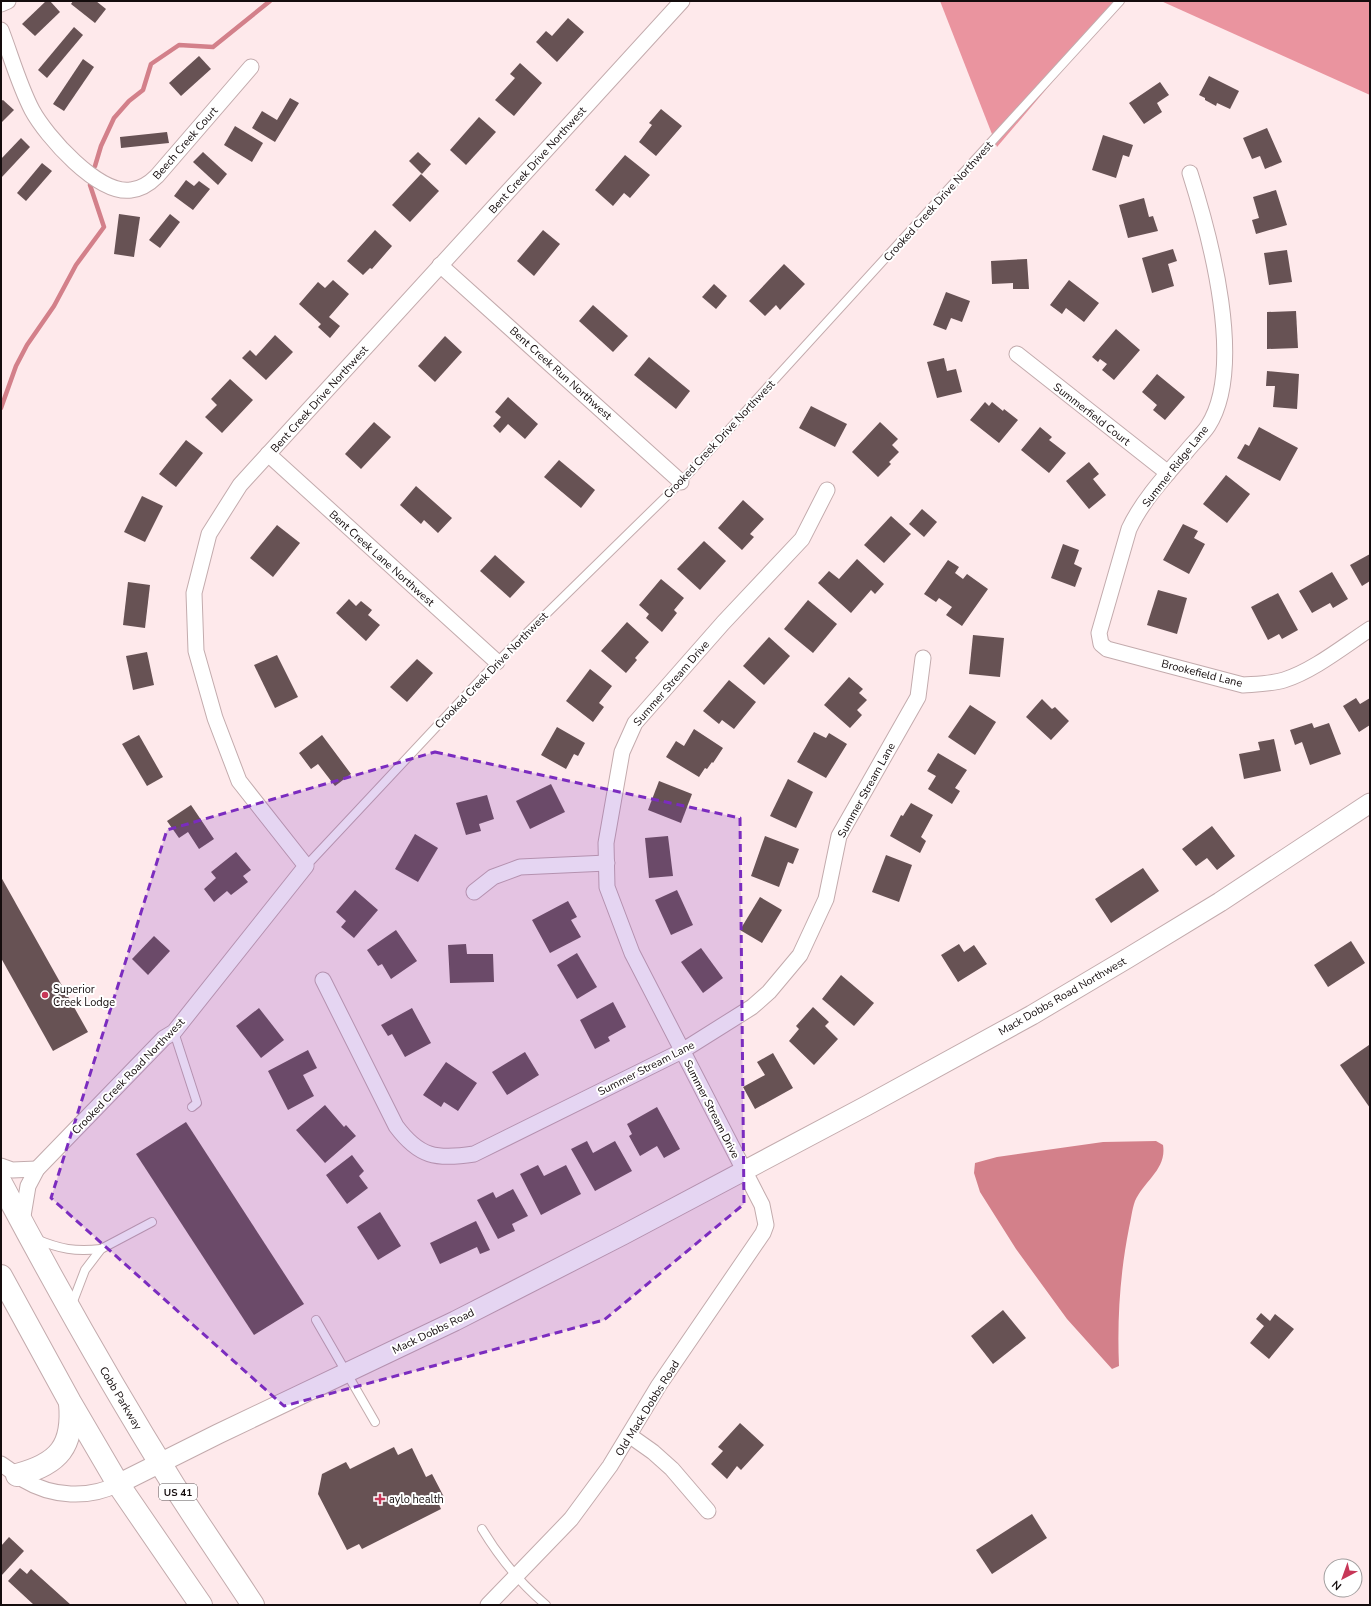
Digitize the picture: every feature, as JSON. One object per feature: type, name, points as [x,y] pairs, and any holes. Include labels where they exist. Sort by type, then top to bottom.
[{"type":"main road","name":"Cobb Parkway","points":[[1,1183],[70,1311],[160,1463],[253,1605]]},
{"type":"main road","points":[[1,1276],[70,1402],[118,1484],[201,1605]]},
{"type":"main road","points":[[6,1470],[35,1470],[47,1464],[59,1453],[71,1430],[70,1402]]},
{"type":"street","points":[[1,4],[8,1]]},
{"type":"street","name":"Bent Creek Drive Northwest","points":[[306,866],[240,781],[215,718],[196,651],[194,594],[209,534],[240,485],[682,1]]},
{"type":"street","name":"Beech Creek Court","points":[[1,30],[28,102],[42,127],[54,141],[93,177],[110,187],[120,190],[130,191],[140,188],[158,176],[251,67]]},
{"type":"street","name":"Summer Ridge Lane","points":[[1099,639],[1105,612],[1129,529],[1134,519],[1168,473],[1207,427],[1216,408],[1223,382],[1223,328],[1217,275],[1206,222],[1190,173]]},
{"type":"street","name":"Bent Creek Run Northwest","points":[[440,265],[681,482]]},
{"type":"street","name":"Summerfield Court","points":[[1017,354],[1168,473]]},
{"type":"street","name":"Bent Creek Lane Northwest","points":[[268,454],[497,662]]},
{"type":"street","name":"Summer Stream Drive","points":[[744,1170],[632,953],[607,887],[606,843],[622,752],[635,723],[723,623],[802,539],[827,490]]},
{"type":"street","name":"Brookefield Lane","points":[[1099,639],[1101,644],[1107,649],[1243,685],[1285,679],[1298,674],[1370,629]]},
{"type":"street","name":"Summer Stream Lane","points":[[323,980],[396,1126],[407,1141],[419,1149],[450,1158],[474,1154],[682,1051],[758,1002],[769,992],[800,955],[826,899],[839,836],[918,697],[923,658]]},
{"type":"street","name":"Mack Dobbs Road Northwest","points":[[744,1170],[866,1106],[1032,1015],[1220,902],[1370,803]]},
{"type":"street","points":[[474,892],[493,877],[520,867],[606,863]]},
{"type":"street","name":"Crooked Creek Road Northwest","points":[[25,1229],[28,1186],[37,1169],[164,1038],[174,1032],[306,866]]},
{"type":"street","points":[[1,1166],[12,1170],[37,1169]]},
{"type":"street","name":"Mack Dobbs Road","points":[[118,1484],[483,1307],[623,1235],[744,1170]]},
{"type":"street","name":"Old Mack Dobbs Road","points":[[488,1605],[571,1519],[610,1466],[659,1385],[763,1233],[766,1224],[762,1205],[744,1170]]},
{"type":"street","points":[[629,1435],[653,1452],[672,1469],[708,1511]]},
{"type":"street","points":[[6,1470],[25,1481],[42,1488],[76,1495],[96,1493],[118,1484]]},
{"type":"lane","name":"Crooked Creek Drive Northwest","points":[[306,866],[497,662],[681,482],[1120,1]]},
{"type":"lane","points":[[174,1032],[197,1103],[192,1107]]},
{"type":"lane","points":[[25,1229],[70,1250],[83,1252],[101,1250],[152,1222]]},
{"type":"lane","points":[[70,1311],[75,1293],[85,1270],[101,1250]]},
{"type":"lane","points":[[316,1320],[375,1422]]},
{"type":"lane","points":[[482,1529],[495,1551],[546,1605]]},
{"type":"highlighted area","points":[[435,752],[740,818],[744,1204],[604,1320],[284,1406],[51,1198],[167,830]]},
{"type":"shaded area","points":[[940,1],[1121,1],[997,147]]},
{"type":"shaded area","points":[[1161,1],[1370,1],[1370,95]]},
{"type":"shaded area","points":[[1156,1141],[1163,1145],[1162,1161],[1139,1194],[1133,1207],[1123,1262],[1118,1331],[1119,1366],[1112,1369],[1067,1319],[1016,1249],[980,1192],[974,1173],[975,1163],[997,1157],[1103,1142]]},
{"type":"building","points":[[46,1],[50,1],[60,12],[35,36],[22,24]]},
{"type":"building","points":[[73,1],[96,1],[106,9],[95,23],[71,4]]},
{"type":"building","points":[[568,18],[584,32],[557,62],[536,42],[546,31],[552,36]]},
{"type":"building","points":[[74,27],[83,35],[47,78],[38,70]]},
{"type":"building","points":[[199,56],[211,69],[181,96],[169,83]]},
{"type":"building","points":[[83,59],[94,67],[64,111],[53,104]]},
{"type":"building","points":[[520,63],[542,83],[514,116],[495,100],[515,78],[510,74]]},
{"type":"building","points":[[1209,76],[1239,91],[1230,109],[1217,103],[1216,106],[1199,95]]},
{"type":"building","points":[[1160,82],[1169,95],[1157,103],[1162,112],[1144,124],[1129,103]]},
{"type":"building","points":[[290,98],[299,103],[275,142],[252,128],[262,111],[277,120]]},
{"type":"building","points":[[3,100],[14,110],[1,123],[1,101]]},
{"type":"building","points":[[661,109],[682,126],[656,156],[639,142],[652,125],[649,123]]},
{"type":"building","points":[[479,117],[496,132],[466,165],[450,150]]},
{"type":"building","points":[[235,126],[263,143],[252,162],[224,145]]},
{"type":"building","points":[[1267,128],[1282,162],[1265,169],[1260,156],[1252,159],[1243,138]]},
{"type":"building","points":[[167,132],[169,143],[121,148],[120,137]]},
{"type":"building","points":[[1103,135],[1133,145],[1129,157],[1123,155],[1116,178],[1092,170]]},
{"type":"building","points":[[21,138],[30,147],[1,178],[1,159]]},
{"type":"building","points":[[203,152],[227,174],[218,185],[193,162]]},
{"type":"building","points":[[418,152],[431,164],[422,174],[409,161]]},
{"type":"building","points":[[625,155],[650,175],[630,198],[624,193],[613,206],[595,190]]},
{"type":"building","points":[[42,163],[52,171],[26,201],[17,193]]},
{"type":"building","points":[[421,174],[439,191],[410,222],[392,205]]},
{"type":"building","points":[[186,180],[194,186],[199,181],[210,189],[193,210],[174,196]]},
{"type":"building","points":[[1276,190],[1287,225],[1256,234],[1252,220],[1259,218],[1253,197]]},
{"type":"building","points":[[1144,198],[1149,217],[1153,216],[1158,231],[1128,238],[1119,205]]},
{"type":"building","points":[[119,214],[140,217],[134,257],[114,254]]},
{"type":"building","points":[[170,214],[180,222],[160,248],[149,240]]},
{"type":"building","points":[[375,230],[392,246],[372,269],[370,268],[363,275],[347,261]]},
{"type":"building","points":[[543,230],[560,244],[534,276],[517,261]]},
{"type":"building","points":[[1173,249],[1177,261],[1168,264],[1174,286],[1152,293],[1142,258]]},
{"type":"building","points":[[1287,250],[1292,282],[1269,285],[1264,253]]},
{"type":"building","points":[[1027,259],[1029,289],[1013,289],[1013,283],[992,284],[991,261]]},
{"type":"building","points":[[784,264],[805,284],[780,310],[776,305],[765,316],[749,301]]},
{"type":"building","points":[[333,280],[349,294],[329,317],[340,326],[330,338],[318,327],[321,324],[299,304],[318,282],[325,288]]},
{"type":"building","points":[[1069,280],[1099,303],[1084,322],[1066,308],[1062,314],[1050,305]]},
{"type":"building","points":[[714,284],[727,296],[716,309],[702,297]]},
{"type":"building","points":[[946,292],[970,301],[962,322],[951,318],[946,330],[933,325]]},
{"type":"building","points":[[593,305],[628,336],[613,352],[579,321]]},
{"type":"building","points":[[1296,311],[1298,348],[1267,349],[1267,312]]},
{"type":"building","points":[[1116,329],[1140,350],[1114,380],[1102,370],[1107,364],[1100,359],[1098,362],[1092,357]]},
{"type":"building","points":[[275,335],[293,352],[266,380],[242,358],[250,350],[256,356]]},
{"type":"building","points":[[445,336],[462,352],[435,382],[418,366]]},
{"type":"building","points":[[649,357],[690,391],[676,409],[634,375]]},
{"type":"building","points":[[944,358],[947,371],[956,369],[962,392],[937,398],[927,362]]},
{"type":"building","points":[[1267,371],[1299,374],[1297,409],[1273,407],[1275,386],[1266,386]]},
{"type":"building","points":[[1157,374],[1185,397],[1165,420],[1153,410],[1157,405],[1142,392]]},
{"type":"building","points":[[230,379],[253,400],[222,433],[205,417],[217,405],[211,399]]},
{"type":"building","points":[[508,397],[538,424],[525,439],[508,424],[500,433],[493,426],[501,417],[495,412]]},
{"type":"building","points":[[985,402],[989,406],[992,402],[1018,420],[999,443],[970,420]]},
{"type":"building","points":[[811,406],[847,424],[835,447],[799,428]]},
{"type":"building","points":[[374,422],[391,437],[361,469],[345,454]]},
{"type":"building","points":[[880,422],[898,439],[892,445],[899,452],[889,462],[891,464],[878,477],[852,452]]},
{"type":"building","points":[[1040,427],[1052,437],[1049,440],[1066,453],[1049,473],[1021,450]]},
{"type":"building","points":[[1259,427],[1298,448],[1280,481],[1237,458],[1245,444],[1249,446]]},
{"type":"building","points":[[186,440],[203,453],[176,487],[159,474]]},
{"type":"building","points":[[559,460],[595,490],[581,508],[544,477]]},
{"type":"building","points":[[1089,462],[1099,474],[1093,479],[1106,495],[1089,509],[1066,481]]},
{"type":"building","points":[[1226,475],[1250,494],[1227,523],[1203,504]]},
{"type":"building","points":[[416,486],[452,518],[438,533],[424,520],[421,524],[400,505]]},
{"type":"building","points":[[142,496],[163,506],[145,542],[124,532]]},
{"type":"building","points":[[743,500],[764,519],[750,534],[754,537],[742,550],[718,528]]},
{"type":"building","points":[[922,509],[937,522],[924,537],[909,524]]},
{"type":"building","points":[[891,516],[911,534],[884,563],[864,545]]},
{"type":"building","points":[[1183,524],[1198,531],[1194,538],[1205,544],[1189,574],[1163,560]]},
{"type":"building","points":[[277,525],[300,543],[273,577],[250,558]]},
{"type":"building","points":[[704,541],[726,561],[700,590],[677,569]]},
{"type":"building","points":[[1063,544],[1079,550],[1074,564],[1082,568],[1075,587],[1051,578]]},
{"type":"building","points":[[1370,554],[1370,581],[1362,586],[1350,565]]},
{"type":"building","points":[[495,555],[525,582],[510,598],[480,571]]},
{"type":"building","points":[[857,559],[884,584],[875,594],[871,590],[851,613],[818,583],[829,571],[839,579]]},
{"type":"building","points":[[948,560],[959,567],[955,573],[963,579],[967,574],[988,589],[962,626],[946,615],[952,607],[939,598],[936,602],[924,594]]},
{"type":"building","points":[[1332,572],[1348,599],[1333,608],[1330,603],[1312,613],[1299,591]]},
{"type":"building","points":[[661,579],[684,598],[674,610],[677,613],[662,632],[646,618],[649,614],[639,605]]},
{"type":"building","points":[[128,582],[150,585],[145,628],[123,625]]},
{"type":"building","points":[[1158,590],[1187,598],[1177,634],[1147,625]]},
{"type":"building","points":[[1278,593],[1298,630],[1282,639],[1279,634],[1268,640],[1251,607]]},
{"type":"building","points":[[349,599],[356,606],[361,601],[372,610],[368,615],[380,625],[366,641],[336,613]]},
{"type":"building","points":[[808,600],[837,624],[813,653],[784,629]]},
{"type":"building","points":[[627,622],[649,642],[635,658],[637,660],[626,673],[601,651]]},
{"type":"building","points":[[973,635],[1004,638],[1000,677],[969,674]]},
{"type":"building","points":[[769,637],[790,656],[764,685],[743,666]]},
{"type":"building","points":[[147,652],[154,685],[133,690],[126,656]]},
{"type":"building","points":[[277,655],[298,697],[275,708],[254,665]]},
{"type":"building","points":[[417,659],[433,673],[407,702],[390,687]]},
{"type":"building","points":[[590,669],[612,686],[599,703],[604,707],[593,722],[566,701]]},
{"type":"building","points":[[849,677],[863,689],[859,693],[867,700],[857,710],[862,715],[850,728],[824,705]]},
{"type":"building","points":[[729,680],[756,702],[734,729],[722,720],[719,724],[703,711]]},
{"type":"building","points":[[1356,698],[1360,704],[1370,698],[1370,725],[1359,732],[1343,706]]},
{"type":"building","points":[[1042,699],[1052,709],[1055,707],[1069,721],[1051,740],[1026,717]]},
{"type":"building","points":[[970,705],[996,722],[975,755],[948,737]]},
{"type":"building","points":[[1312,723],[1314,728],[1329,723],[1341,754],[1310,765],[1302,742],[1295,745],[1290,730]]},
{"type":"building","points":[[557,727],[585,743],[578,756],[574,754],[566,769],[541,755]]},
{"type":"building","points":[[694,729],[723,748],[713,763],[712,762],[707,769],[705,768],[699,777],[666,757],[676,741],[684,746]]},
{"type":"building","points":[[814,732],[826,738],[829,733],[847,744],[826,778],[797,762]]},
{"type":"building","points":[[139,735],[163,777],[147,786],[122,744]]},
{"type":"building","points":[[322,735],[351,774],[335,786],[318,764],[311,769],[299,753]]},
{"type":"building","points":[[1274,739],[1281,771],[1244,779],[1239,754],[1260,750],[1258,742]]},
{"type":"building","points":[[938,753],[967,770],[955,788],[960,791],[952,804],[928,789],[936,776],[927,771]]},
{"type":"building","points":[[788,779],[813,792],[796,828],[770,816]]},
{"type":"building","points":[[659,781],[692,794],[681,823],[648,810]]},
{"type":"building","points":[[551,784],[565,812],[530,829],[516,801]]},
{"type":"building","points":[[487,795],[494,819],[479,824],[481,831],[466,835],[456,803]]},
{"type":"building","points":[[911,803],[933,815],[921,837],[926,841],[920,853],[890,836],[901,815],[903,816]]},
{"type":"building","points":[[191,805],[214,839],[199,849],[188,832],[179,838],[167,821]]},
{"type":"building","points":[[1212,826],[1235,856],[1217,870],[1207,858],[1196,866],[1182,849]]},
{"type":"building","points":[[415,834],[438,848],[418,882],[395,869]]},
{"type":"building","points":[[668,836],[673,876],[649,878],[645,838]]},
{"type":"building","points":[[765,836],[799,849],[793,864],[788,862],[779,887],[751,876]]},
{"type":"building","points":[[236,852],[251,870],[243,876],[248,882],[231,895],[227,891],[214,902],[204,889],[216,878],[211,872]]},
{"type":"building","points":[[886,855],[912,865],[899,902],[872,892]]},
{"type":"building","points":[[1143,868],[1159,891],[1111,923],[1095,899]]},
{"type":"building","name":"Superior Creek Lodge","points":[[1,877],[88,1032],[53,1051],[1,958]]},
{"type":"building","points":[[355,890],[378,910],[354,938],[341,927],[346,921],[336,912]]},
{"type":"building","points":[[677,890],[693,925],[671,935],[655,900]]},
{"type":"building","points":[[760,897],[782,910],[762,943],[740,930]]},
{"type":"building","points":[[568,901],[577,917],[571,920],[581,937],[550,953],[532,920]]},
{"type":"building","points":[[396,930],[417,961],[391,979],[382,964],[378,966],[367,950]]},
{"type":"building","points":[[154,936],[170,951],[148,975],[132,959]]},
{"type":"building","points":[[1351,941],[1365,963],[1328,987],[1314,965]]},
{"type":"building","points":[[466,944],[467,954],[493,954],[494,982],[450,983],[448,945]]},
{"type":"building","points":[[959,944],[964,952],[974,945],[987,964],[958,982],[941,955]]},
{"type":"building","points":[[701,948],[723,978],[703,993],[681,962]]},
{"type":"building","points":[[577,953],[597,987],[577,999],[557,965]]},
{"type":"building","points":[[841,975],[874,1003],[854,1026],[822,999]]},
{"type":"building","points":[[613,1002],[626,1027],[608,1037],[610,1041],[595,1049],[580,1020]]},
{"type":"building","points":[[813,1007],[829,1022],[825,1026],[838,1039],[814,1065],[789,1041],[799,1029],[796,1026]]},
{"type":"building","points":[[259,1008],[284,1040],[261,1058],[236,1026]]},
{"type":"building","points":[[412,1008],[431,1043],[405,1057],[392,1034],[388,1036],[381,1025]]},
{"type":"building","points":[[1369,1045],[1370,1047],[1370,1108],[1340,1065]]},
{"type":"building","points":[[308,1050],[317,1068],[303,1075],[314,1096],[288,1110],[268,1071]]},
{"type":"building","points":[[525,1052],[539,1075],[507,1095],[492,1072]]},
{"type":"building","points":[[773,1053],[793,1088],[755,1109],[743,1087],[765,1075],[757,1062]]},
{"type":"building","points":[[446,1062],[477,1083],[458,1111],[444,1102],[441,1107],[423,1095]]},
{"type":"building","points":[[325,1105],[344,1127],[346,1125],[356,1136],[325,1163],[296,1130]]},
{"type":"building","points":[[657,1107],[680,1149],[664,1158],[657,1146],[640,1156],[629,1136],[632,1134],[627,1124]]},
{"type":"building","points":[[186,1122],[304,1304],[254,1335],[136,1154]]},
{"type":"building","points":[[587,1141],[593,1153],[615,1141],[632,1171],[595,1191],[571,1149]]},
{"type":"building","points":[[352,1155],[364,1171],[359,1176],[368,1188],[347,1204],[326,1175]]},
{"type":"building","points":[[538,1165],[544,1176],[566,1165],[581,1194],[541,1215],[520,1174]]},
{"type":"building","points":[[513,1189],[528,1216],[512,1224],[515,1231],[498,1239],[477,1200],[493,1192],[496,1198]]},
{"type":"building","points":[[380,1212],[401,1246],[378,1260],[357,1227]]},
{"type":"building","points":[[476,1221],[490,1250],[480,1254],[477,1247],[440,1264],[430,1243]]},
{"type":"building","points":[[1003,1310],[1026,1338],[993,1364],[971,1336]]},
{"type":"building","points":[[1261,1313],[1270,1321],[1275,1314],[1294,1329],[1269,1359],[1250,1343],[1264,1326],[1256,1319]]},
{"type":"building","points":[[740,1423],[764,1445],[741,1470],[737,1466],[727,1479],[711,1464],[723,1451],[718,1447]]},
{"type":"building","name":"aylo health","points":[[394,1447],[398,1455],[412,1448],[426,1477],[432,1474],[444,1497],[437,1500],[441,1509],[362,1549],[359,1544],[347,1550],[318,1494],[322,1474],[346,1462],[350,1469]]},
{"type":"building","points":[[1032,1514],[1047,1538],[992,1574],[976,1550]]},
{"type":"building","points":[[9,1537],[24,1551],[1,1576],[1,1546]]},
{"type":"building","points":[[20,1568],[27,1574],[31,1569],[71,1605],[34,1605],[8,1581]]},
{"type":"waterway","points":[[95,166],[101,146],[114,118],[129,101],[143,90],[151,64],[179,45],[213,47],[270,1]]},
{"type":"waterway","points":[[1,408],[16,366],[27,345],[54,306],[76,265],[104,227],[90,185]]},
{"type":"place","name":"Superior Creek Lodge","points":[[45,995]]},
{"type":"place","name":"aylo health","points":[[380,1499]]}]
